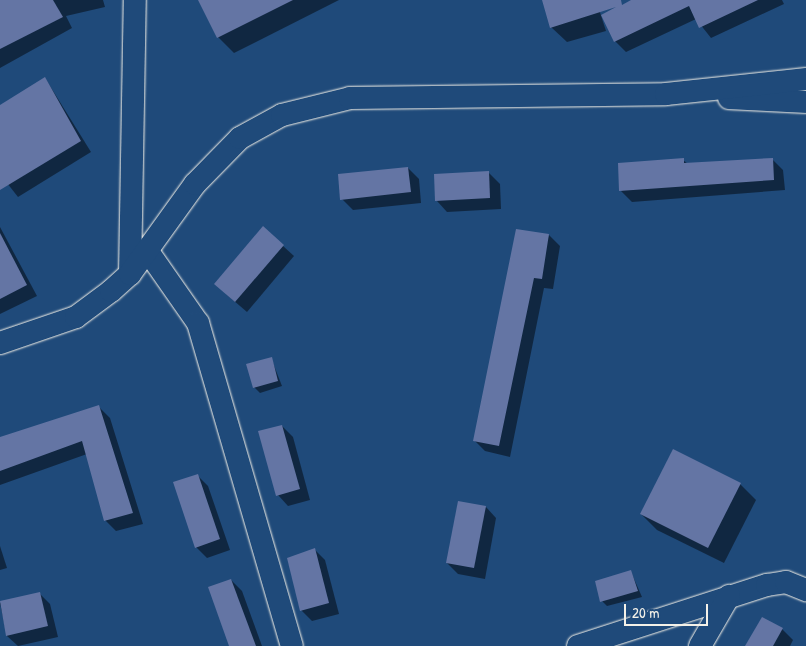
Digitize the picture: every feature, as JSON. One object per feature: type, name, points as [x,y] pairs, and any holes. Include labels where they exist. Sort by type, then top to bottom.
[{"type":"street","points":[[130,274],[135,0]]},
{"type":"street","points":[[666,94],[806,79]]},
{"type":"street","points":[[0,343],[76,317],[130,274],[195,184],[240,138],[282,115],[350,98],[666,94],[806,102]]},
{"type":"street","points":[[147,250],[198,323],[292,646]]},
{"type":"street","points":[[578,646],[729,596],[786,582],[806,590]]},
{"type":"street","points":[[700,646],[729,596]]},
{"type":"building","points":[[0,0],[53,0],[63,17],[0,49]]},
{"type":"building","points":[[198,0],[293,0],[217,38]]},
{"type":"building","points":[[542,0],[621,0],[622,5],[631,0],[758,0],[699,28],[689,6],[614,42],[601,15],[616,7],[550,28]]},
{"type":"building","points":[[45,77],[81,141],[0,190],[0,105]]},
{"type":"building","points":[[684,158],[684,163],[773,158],[774,180],[619,191],[618,163]]},
{"type":"building","points":[[408,167],[411,192],[340,200],[338,174]]},
{"type":"building","points":[[489,171],[490,198],[435,201],[434,174]]},
{"type":"building","points":[[263,226],[284,245],[235,302],[214,284]]},
{"type":"building","points":[[516,229],[549,234],[542,279],[534,278],[499,446],[473,441]]},
{"type":"building","points":[[0,233],[27,285],[0,299]]},
{"type":"building","points":[[272,357],[278,381],[253,388],[246,364]]},
{"type":"building","points":[[99,405],[133,513],[104,521],[82,441],[0,471],[0,437]]},
{"type":"building","points":[[282,425],[300,489],[276,496],[258,431]]},
{"type":"building","points":[[673,449],[741,483],[708,548],[640,514]]},
{"type":"building","points":[[198,474],[220,539],[195,548],[173,482]]},
{"type":"building","points":[[458,501],[486,506],[474,568],[446,563]]},
{"type":"building","points":[[315,548],[329,603],[300,611],[287,558]]},
{"type":"building","points":[[631,570],[638,591],[600,602],[595,581]]},
{"type":"building","points":[[231,579],[256,646],[229,646],[208,587]]},
{"type":"building","points":[[40,592],[48,626],[6,636],[0,601]]},
{"type":"building","points":[[762,617],[783,628],[773,646],[745,646]]}]
